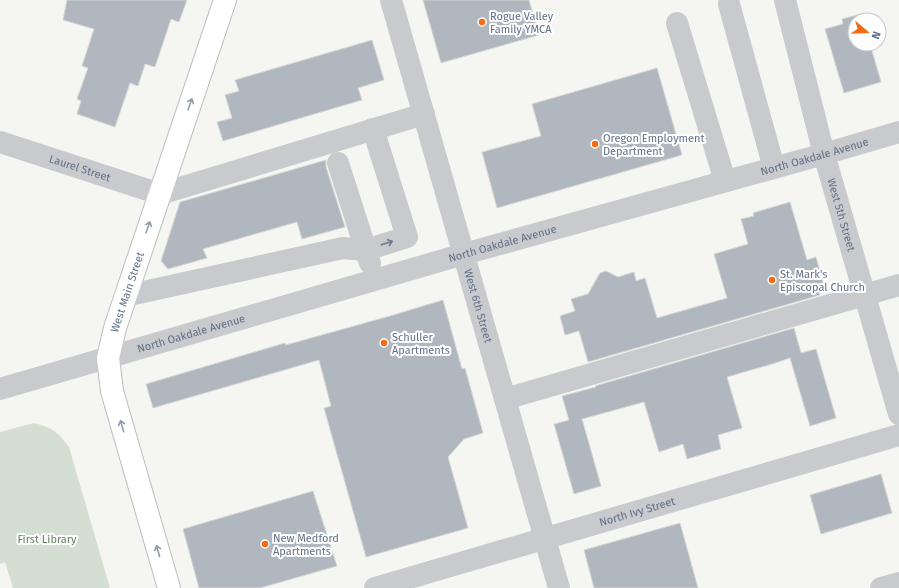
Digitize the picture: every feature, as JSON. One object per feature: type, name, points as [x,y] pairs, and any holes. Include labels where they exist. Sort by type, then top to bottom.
[{"type":"main road","name":"West Main Street","points":[[169,588],[112,391],[108,358],[125,296],[225,0]]},
{"type":"street","name":"West 6th Street","points":[[391,0],[559,588]]},
{"type":"street","name":"West 5th Street","points":[[785,0],[824,154],[899,414]]},
{"type":"street","points":[[729,4],[774,168]]},
{"type":"street","points":[[677,23],[725,181]]},
{"type":"street","points":[[160,194],[424,114]]},
{"type":"street","points":[[125,296],[343,248],[366,250],[407,237],[373,129]]},
{"type":"street","name":"North Oakdale Avenue","points":[[0,389],[464,254],[899,132]]},
{"type":"street","name":"Laurel Street","points":[[0,142],[160,194]]},
{"type":"street","points":[[338,163],[375,280]]},
{"type":"street","points":[[505,399],[899,284]]},
{"type":"street","name":"North Ivy Street","points":[[375,588],[899,435]]},
{"type":"street","points":[[881,588],[899,583]]},
{"type":"green space","name":"First Library","points":[[34,423],[54,431],[69,447],[110,588],[13,588],[5,562],[0,564],[0,432]]},
{"type":"building","points":[[67,0],[187,0],[179,22],[171,19],[155,67],[145,64],[138,86],[130,83],[115,127],[77,114],[81,101],[77,99],[88,68],[82,66],[94,29],[63,20]]},
{"type":"building","name":"Rogue Valley Family YMCA","points":[[423,0],[529,0],[539,35],[441,63]]},
{"type":"building","points":[[847,18],[847,52],[872,52],[881,82],[844,93],[825,29],[843,24],[842,19]]},
{"type":"building","points":[[372,40],[384,80],[358,88],[362,100],[223,141],[217,122],[232,118],[225,95],[239,91],[235,80]]},
{"type":"building","name":"Oregon Employment Department","points":[[657,68],[682,155],[497,208],[482,152],[541,136],[532,104]]},
{"type":"building","points":[[326,160],[326,167],[345,227],[302,239],[297,222],[203,249],[207,258],[168,269],[161,261],[180,202]]},
{"type":"building","name":"St. Mark's Episcopal Church","points":[[790,202],[807,260],[816,257],[824,286],[818,288],[820,295],[588,362],[579,331],[565,335],[560,316],[575,311],[571,299],[588,294],[600,273],[606,271],[618,277],[634,272],[636,281],[645,278],[657,318],[727,298],[714,254],[748,244],[741,219],[754,216],[753,213]]},
{"type":"building","points":[[443,300],[462,369],[465,368],[483,433],[464,439],[448,457],[468,528],[366,557],[324,408],[331,406],[319,360],[153,408],[146,384],[285,343],[286,345]]},
{"type":"building","points":[[794,328],[801,353],[816,349],[836,418],[810,426],[790,358],[727,377],[742,428],[718,435],[721,449],[687,459],[683,444],[659,452],[644,402],[582,419],[601,486],[574,494],[554,424],[569,420],[562,396]]},
{"type":"building","points":[[881,474],[892,513],[821,534],[810,495]]},
{"type":"building","name":"New Medford Apartments","points":[[313,491],[337,566],[260,588],[199,588],[183,529]]},
{"type":"building","points":[[680,523],[698,588],[594,588],[584,550]]},
{"type":"place","name":"Rogue Valley Family YMCA","points":[[482,22]]},
{"type":"place","name":"Oregon Employment Department","points":[[595,144]]},
{"type":"place","name":"St. Mark's Episcopal Church","points":[[772,280]]},
{"type":"place","name":"Schuller Apartments","points":[[384,343]]},
{"type":"place","name":"New Medford Apartments","points":[[265,544]]}]
